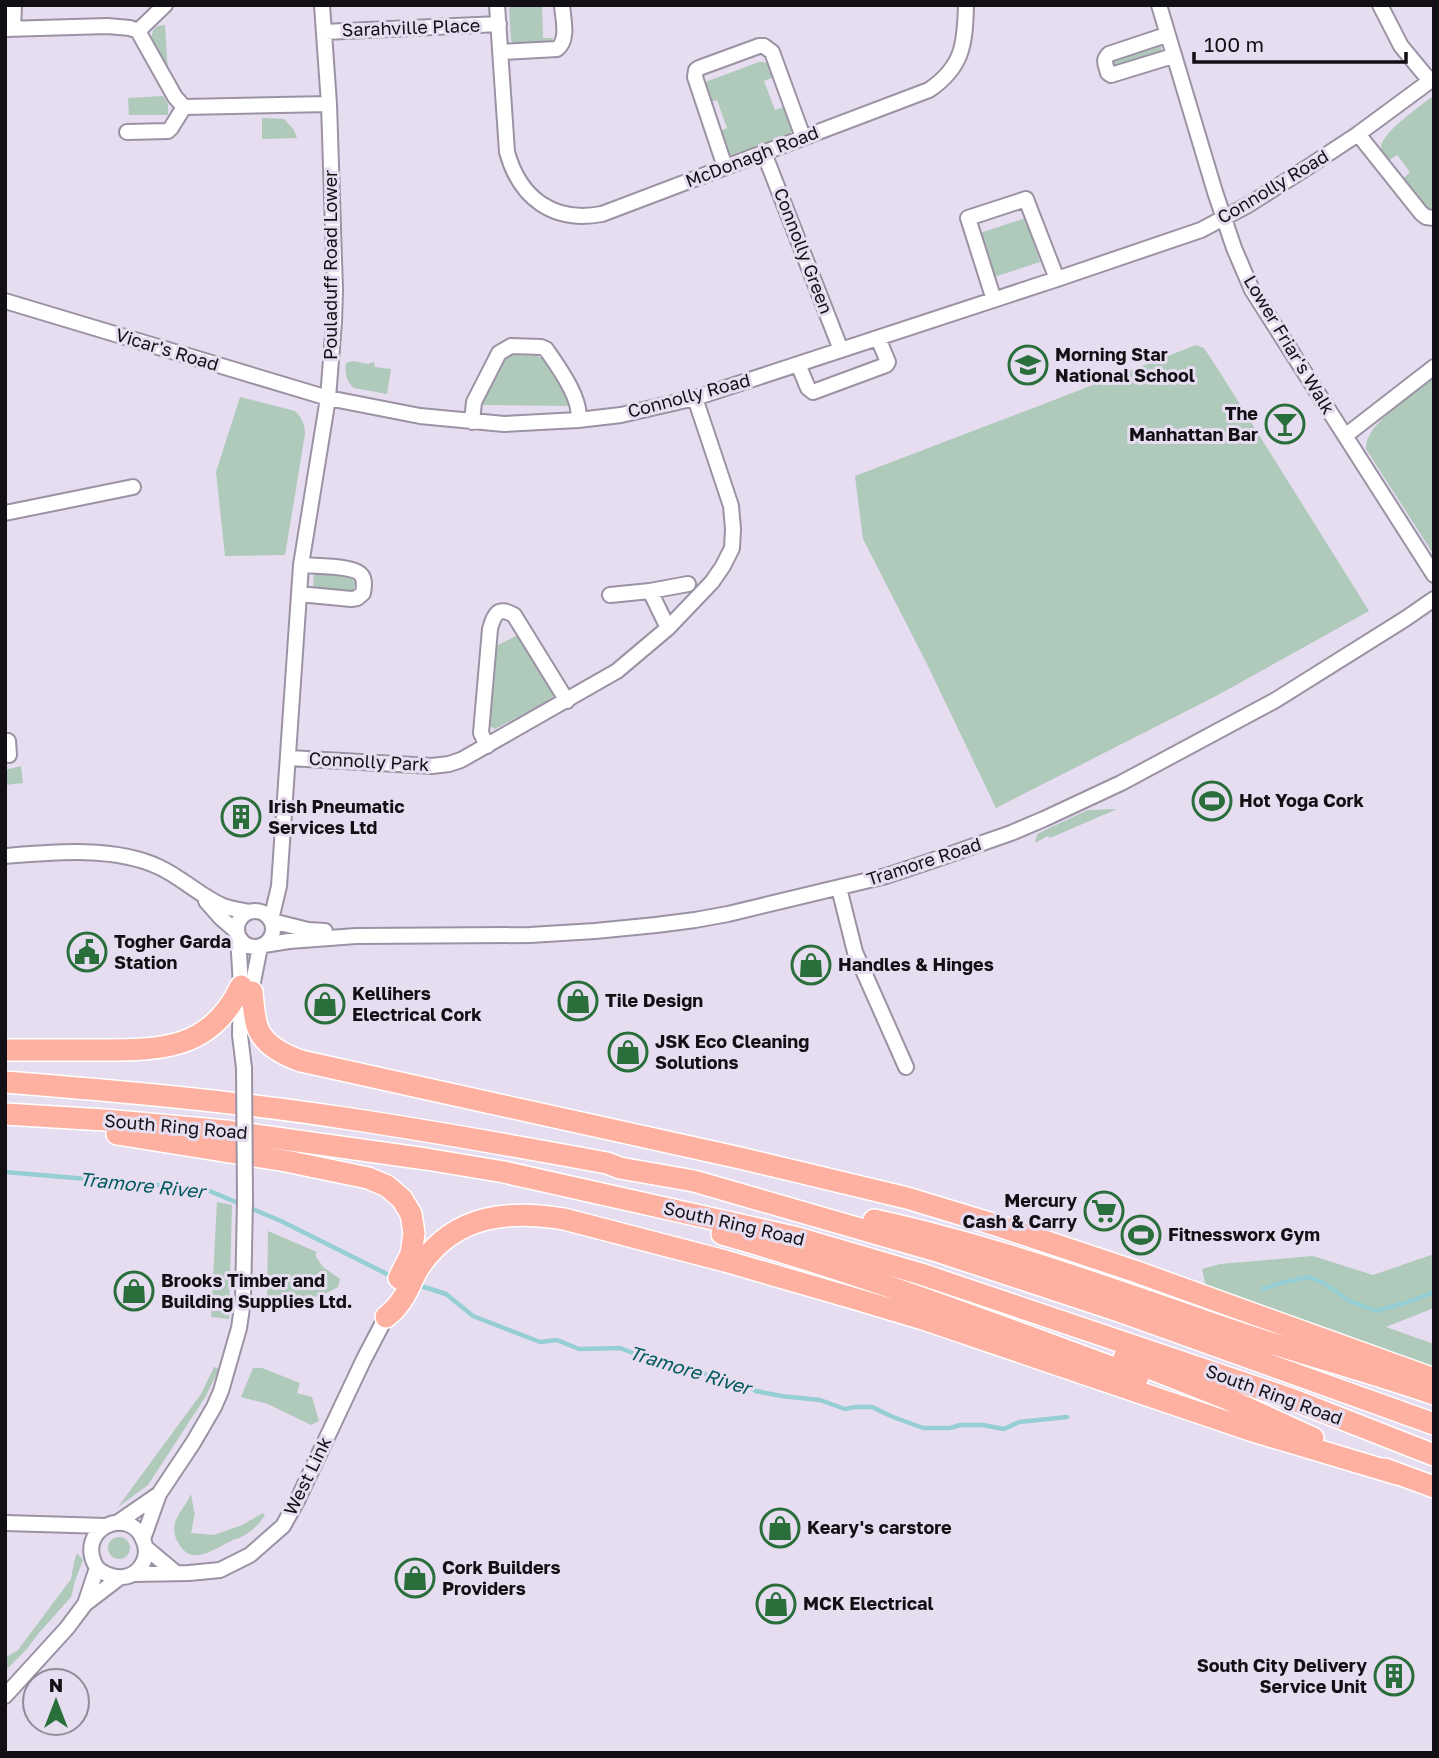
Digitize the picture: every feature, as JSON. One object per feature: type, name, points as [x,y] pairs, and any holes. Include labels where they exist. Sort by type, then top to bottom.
[{"type":"highway","points":[[5,1050],[120,1050],[178,1045],[215,1023],[246,989]]},
{"type":"highway","points":[[246,989],[261,1034],[276,1049],[301,1061],[740,1158],[907,1198],[1137,1272],[1434,1379]]},
{"type":"highway","name":"South Ring Road","points":[[5,1082],[261,1107],[344,1118],[475,1139],[694,1181],[953,1257],[1122,1312],[1434,1424]]},
{"type":"highway","points":[[5,1115],[286,1161],[368,1178],[387,1186],[402,1199],[411,1214],[414,1233],[411,1254],[388,1300],[386,1317]]},
{"type":"highway","name":"South Ring Road","points":[[5,1115],[105,1120],[348,1147],[504,1172],[798,1238],[921,1274],[1290,1399],[1434,1455]]},
{"type":"highway","points":[[504,1172],[791,1254],[1012,1331],[1434,1487]]},
{"type":"highway","points":[[694,1181],[920,1230],[1037,1263],[1228,1329],[1434,1394]]},
{"type":"highway","points":[[673,1209],[912,1283],[1085,1343],[1225,1398],[1369,1463]]},
{"type":"highway","points":[[386,1317],[399,1305],[421,1264],[441,1241],[451,1234],[473,1222],[491,1217],[540,1215],[725,1261],[926,1320],[1253,1431],[1397,1474]]},
{"type":"street","points":[[14,5],[9,29],[107,26],[130,28],[138,32],[174,97],[184,107],[329,104]]},
{"type":"street","points":[[138,32],[164,5]]},
{"type":"street","name":"Pouladuff Road Lower","points":[[271,921],[279,886],[301,565],[328,398],[334,334],[329,104],[322,5]]},
{"type":"street","points":[[498,5],[501,52]]},
{"type":"street","name":"Sarahville Place","points":[[501,52],[561,47],[564,37],[562,5]]},
{"type":"street","name":"McDonagh Road","points":[[501,52],[507,152],[522,186],[533,198],[564,214],[602,214],[929,90],[951,70],[961,52],[966,5]]},
{"type":"street","name":"Lower Friar's Walk","points":[[1158,5],[1234,248],[1256,298],[1434,575]]},
{"type":"street","points":[[1380,5],[1401,46],[1432,80]]},
{"type":"street","name":"Sarahville Place","points":[[324,32],[499,24]]},
{"type":"street","points":[[1166,35],[1109,54],[1104,61],[1111,75],[1173,56]]},
{"type":"street","points":[[725,167],[695,78],[699,68],[759,46],[768,48],[772,52],[803,137]]},
{"type":"street","name":"Connolly Road","points":[[328,398],[421,416],[504,424],[621,415],[695,398],[1201,230],[1248,205],[1358,134],[1432,80]]},
{"type":"street","points":[[127,132],[168,131],[184,107]]},
{"type":"street","points":[[1358,134],[1421,213],[1434,218]]},
{"type":"street","name":"Connolly Green","points":[[764,153],[841,350]]},
{"type":"street","points":[[994,300],[968,218],[1026,199],[1057,279]]},
{"type":"street","name":"Vicar's Road","points":[[5,301],[328,398]]},
{"type":"street","points":[[798,364],[808,388],[813,391],[886,365],[888,362],[878,338]]},
{"type":"street","points":[[472,422],[476,397],[499,353],[511,345],[546,349],[574,395],[580,411],[578,420]]},
{"type":"street","points":[[1345,436],[1434,367]]},
{"type":"street","name":"Connolly Park","points":[[289,758],[432,766],[461,760],[617,671],[668,628],[712,582],[732,548],[731,506],[695,398]]},
{"type":"street","points":[[5,513],[133,487]]},
{"type":"street","points":[[299,594],[357,598],[363,593],[364,580],[355,570],[301,565]]},
{"type":"street","points":[[610,595],[688,584]]},
{"type":"street","points":[[650,591],[668,628]]},
{"type":"street","name":"Tramore Road","points":[[262,946],[289,940],[356,936],[530,935],[695,920],[839,888],[934,860],[1044,819],[1121,783],[1274,701],[1434,599]]},
{"type":"street","points":[[487,746],[481,733],[490,629],[498,612],[507,611],[514,615],[567,701]]},
{"type":"street","points":[[5,856],[85,853],[125,855],[169,872],[223,906],[262,913],[271,921],[272,937],[262,946],[246,989]]},
{"type":"street","points":[[85,1604],[143,1563],[145,1543],[159,1494],[214,1407],[239,1328],[245,1254],[244,1068],[250,1036],[237,925],[240,919],[268,902],[279,886]]},
{"type":"street","points":[[839,888],[855,952],[906,1067]]},
{"type":"street","points":[[195,890],[247,946],[262,946]]},
{"type":"street","name":"Tramore Road","points":[[271,921],[308,930],[356,936]]},
{"type":"street","name":"West Link","points":[[126,1576],[220,1570],[259,1548],[283,1526],[298,1501],[358,1370],[386,1317]]},
{"type":"street","points":[[91,1554],[91,1545],[99,1531],[159,1494]]},
{"type":"street","points":[[5,1523],[111,1524],[133,1527],[145,1543],[176,1573]]},
{"type":"street","points":[[67,1525],[91,1554],[103,1574],[111,1577],[126,1576]]},
{"type":"street","points":[[5,1696],[67,1629],[85,1604],[97,1568]]},
{"type":"green space","points":[[509,5],[552,5],[542,6],[543,38],[553,38],[549,44],[514,45],[511,40]]},
{"type":"green space","points":[[165,25],[168,74],[152,40],[154,29]]},
{"type":"green space","points":[[1158,43],[1162,53],[1114,68],[1111,62],[1112,59]]},
{"type":"green space","points":[[759,62],[768,64],[774,77],[764,81],[775,110],[787,106],[793,128],[787,136],[737,155],[728,155],[718,132],[727,128],[717,100],[707,103],[705,84]]},
{"type":"green space","points":[[1434,95],[1434,209],[1424,206],[1412,194],[1401,181],[1410,172],[1397,155],[1387,162],[1381,147],[1395,127]]},
{"type":"green space","points":[[163,96],[168,104],[168,115],[129,115],[128,98]]},
{"type":"green space","points":[[262,118],[284,119],[297,138],[262,139]]},
{"type":"green space","points":[[1026,218],[1040,262],[991,278],[977,234]]},
{"type":"green space","points":[[1196,345],[1204,348],[1221,374],[1369,611],[1216,696],[996,808],[863,539],[855,476]]},
{"type":"green space","points":[[505,356],[546,359],[566,389],[570,406],[479,405]]},
{"type":"green space","points":[[353,361],[368,364],[374,362],[375,367],[391,369],[387,394],[354,388],[346,371],[346,363]]},
{"type":"green space","points":[[1434,378],[1434,555],[1366,449],[1373,429],[1404,400]]},
{"type":"green space","points":[[240,397],[295,411],[304,424],[305,434],[285,555],[225,556],[216,472]]},
{"type":"green space","points":[[314,573],[348,576],[355,583],[353,591],[350,593],[313,589]]},
{"type":"green space","points":[[520,636],[554,690],[553,696],[495,729],[488,725],[494,647]]},
{"type":"green space","points":[[21,766],[23,783],[5,785],[5,770]]},
{"type":"green space","points":[[1117,809],[1035,843],[1037,834],[1088,810]]},
{"type":"green space","points":[[217,1202],[232,1205],[229,1319],[211,1317]]},
{"type":"green space","points":[[268,1231],[317,1252],[315,1255],[323,1267],[340,1279],[338,1287],[321,1296],[295,1299],[290,1308],[267,1308]]},
{"type":"green space","points":[[1434,1254],[1434,1308],[1386,1327],[1434,1344],[1434,1368],[1206,1287],[1202,1269],[1220,1264],[1313,1256],[1373,1275]]},
{"type":"green space","points":[[214,1367],[219,1369],[206,1396],[148,1485],[118,1507],[201,1394]]},
{"type":"green space","points":[[253,1368],[262,1368],[300,1383],[297,1393],[312,1397],[319,1421],[311,1425],[268,1404],[241,1397]]},
{"type":"green space","points":[[191,1494],[195,1512],[191,1533],[214,1535],[242,1525],[263,1513],[265,1515],[255,1528],[245,1535],[211,1552],[190,1554],[179,1544],[174,1529],[176,1519]]},
{"type":"green space","points":[[119,1537],[127,1540],[130,1548],[127,1556],[119,1559],[111,1556],[108,1548],[111,1540]]},
{"type":"green space","points":[[77,1553],[83,1560],[71,1597],[5,1671],[5,1658],[18,1650],[71,1579]]},
{"type":"waterway","name":"Tramore River","points":[[5,1172],[205,1189],[281,1221],[393,1277]]},
{"type":"waterway","name":"Tramore River","points":[[1263,1289],[1308,1277],[1324,1283],[1348,1300],[1376,1311],[1434,1292]]},
{"type":"waterway","name":"Tramore River","points":[[418,1285],[446,1294],[473,1316],[540,1342],[557,1340],[579,1349],[620,1348],[674,1369],[692,1369],[733,1385],[744,1384],[756,1391],[820,1400],[845,1409],[872,1407],[923,1428],[983,1425],[1004,1429],[1019,1422],[1067,1417]]},
{"type":"place","name":"Morning Star National School","points":[[1028,365]]},
{"type":"place","name":"The Manhattan Bar","points":[[1285,424]]},
{"type":"place","name":"Hot Yoga Cork","points":[[1212,801]]},
{"type":"place","name":"Irish Pneumatic Services Ltd","points":[[241,817]]},
{"type":"place","name":"Togher Garda Station","points":[[87,952]]},
{"type":"place","name":"Handles & Hinges","points":[[811,965]]},
{"type":"place","name":"Tile Design","points":[[578,1001]]},
{"type":"place","name":"Kellihers Electrical Cork","points":[[325,1004]]},
{"type":"place","name":"JSK Eco Cleaning Solutions","points":[[628,1052]]},
{"type":"place","name":"Mercury Cash & Carry","points":[[1104,1211]]},
{"type":"place","name":"Fitnessworx Gym","points":[[1141,1235]]},
{"type":"place","name":"Brooks Timber and Building Supplies Ltd.","points":[[134,1291]]},
{"type":"place","name":"Keary's carstore","points":[[780,1528]]},
{"type":"place","name":"Cork Builders Providers","points":[[415,1578]]},
{"type":"place","name":"MCK Electrical","points":[[776,1604]]},
{"type":"place","name":"South City Delivery Service Unit","points":[[1394,1676]]}]
